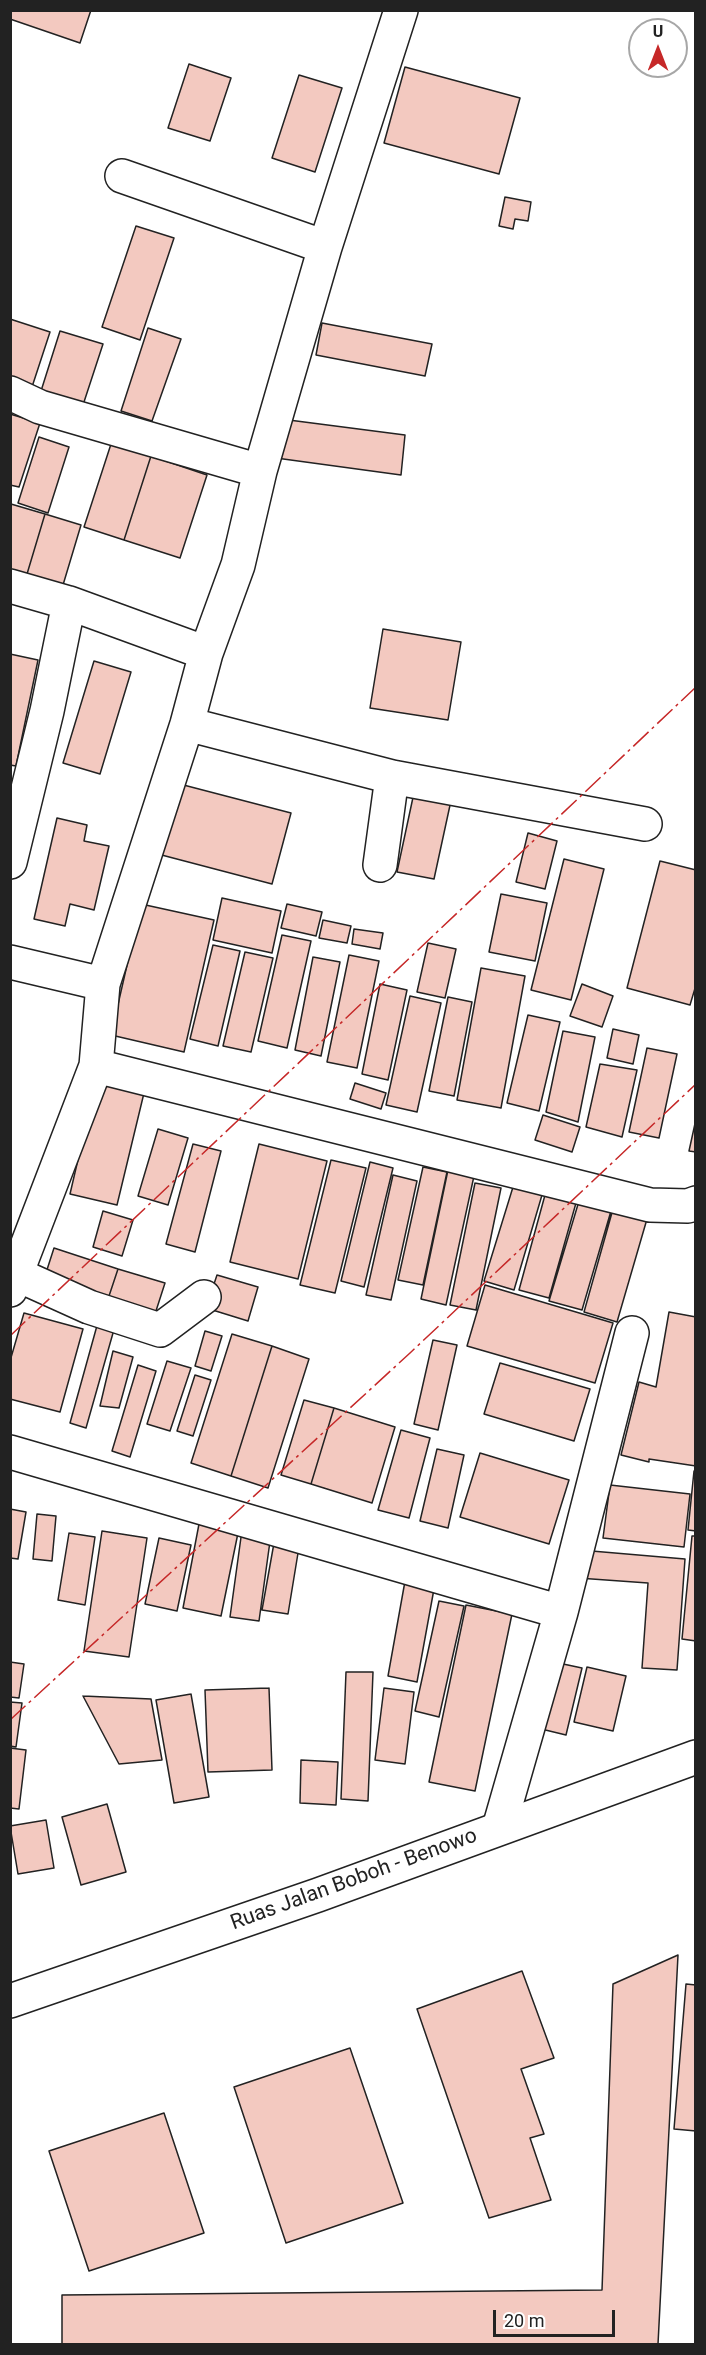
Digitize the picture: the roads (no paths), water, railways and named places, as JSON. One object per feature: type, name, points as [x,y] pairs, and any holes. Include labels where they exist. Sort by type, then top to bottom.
[{"type":"street","points":[[204,1297],[160,1330],[13,1282],[96,1066],[103,984],[187,724],[206,652],[238,565],[260,471],[325,247],[401,10]]},
{"type":"street","points":[[122,176],[325,247]]},
{"type":"street","points":[[10,393],[40,407],[260,471]]},
{"type":"street","points":[[10,586],[69,603],[206,652]]},
{"type":"street","points":[[10,862],[47,711],[69,603]]},
{"type":"street","points":[[187,724],[392,777],[645,824]]},
{"type":"street","points":[[380,865],[392,777]]},
{"type":"street","points":[[10,962],[103,984]]},
{"type":"street","points":[[96,1066],[650,1205],[688,1206],[696,1203]]},
{"type":"street","points":[[499,1828],[561,1612],[632,1333]]},
{"type":"street","points":[[10,1452],[561,1612]]},
{"type":"street","name":"Ruas Jalan Boboh - Benowo","points":[[10,2001],[318,1895],[696,1756]]}]
